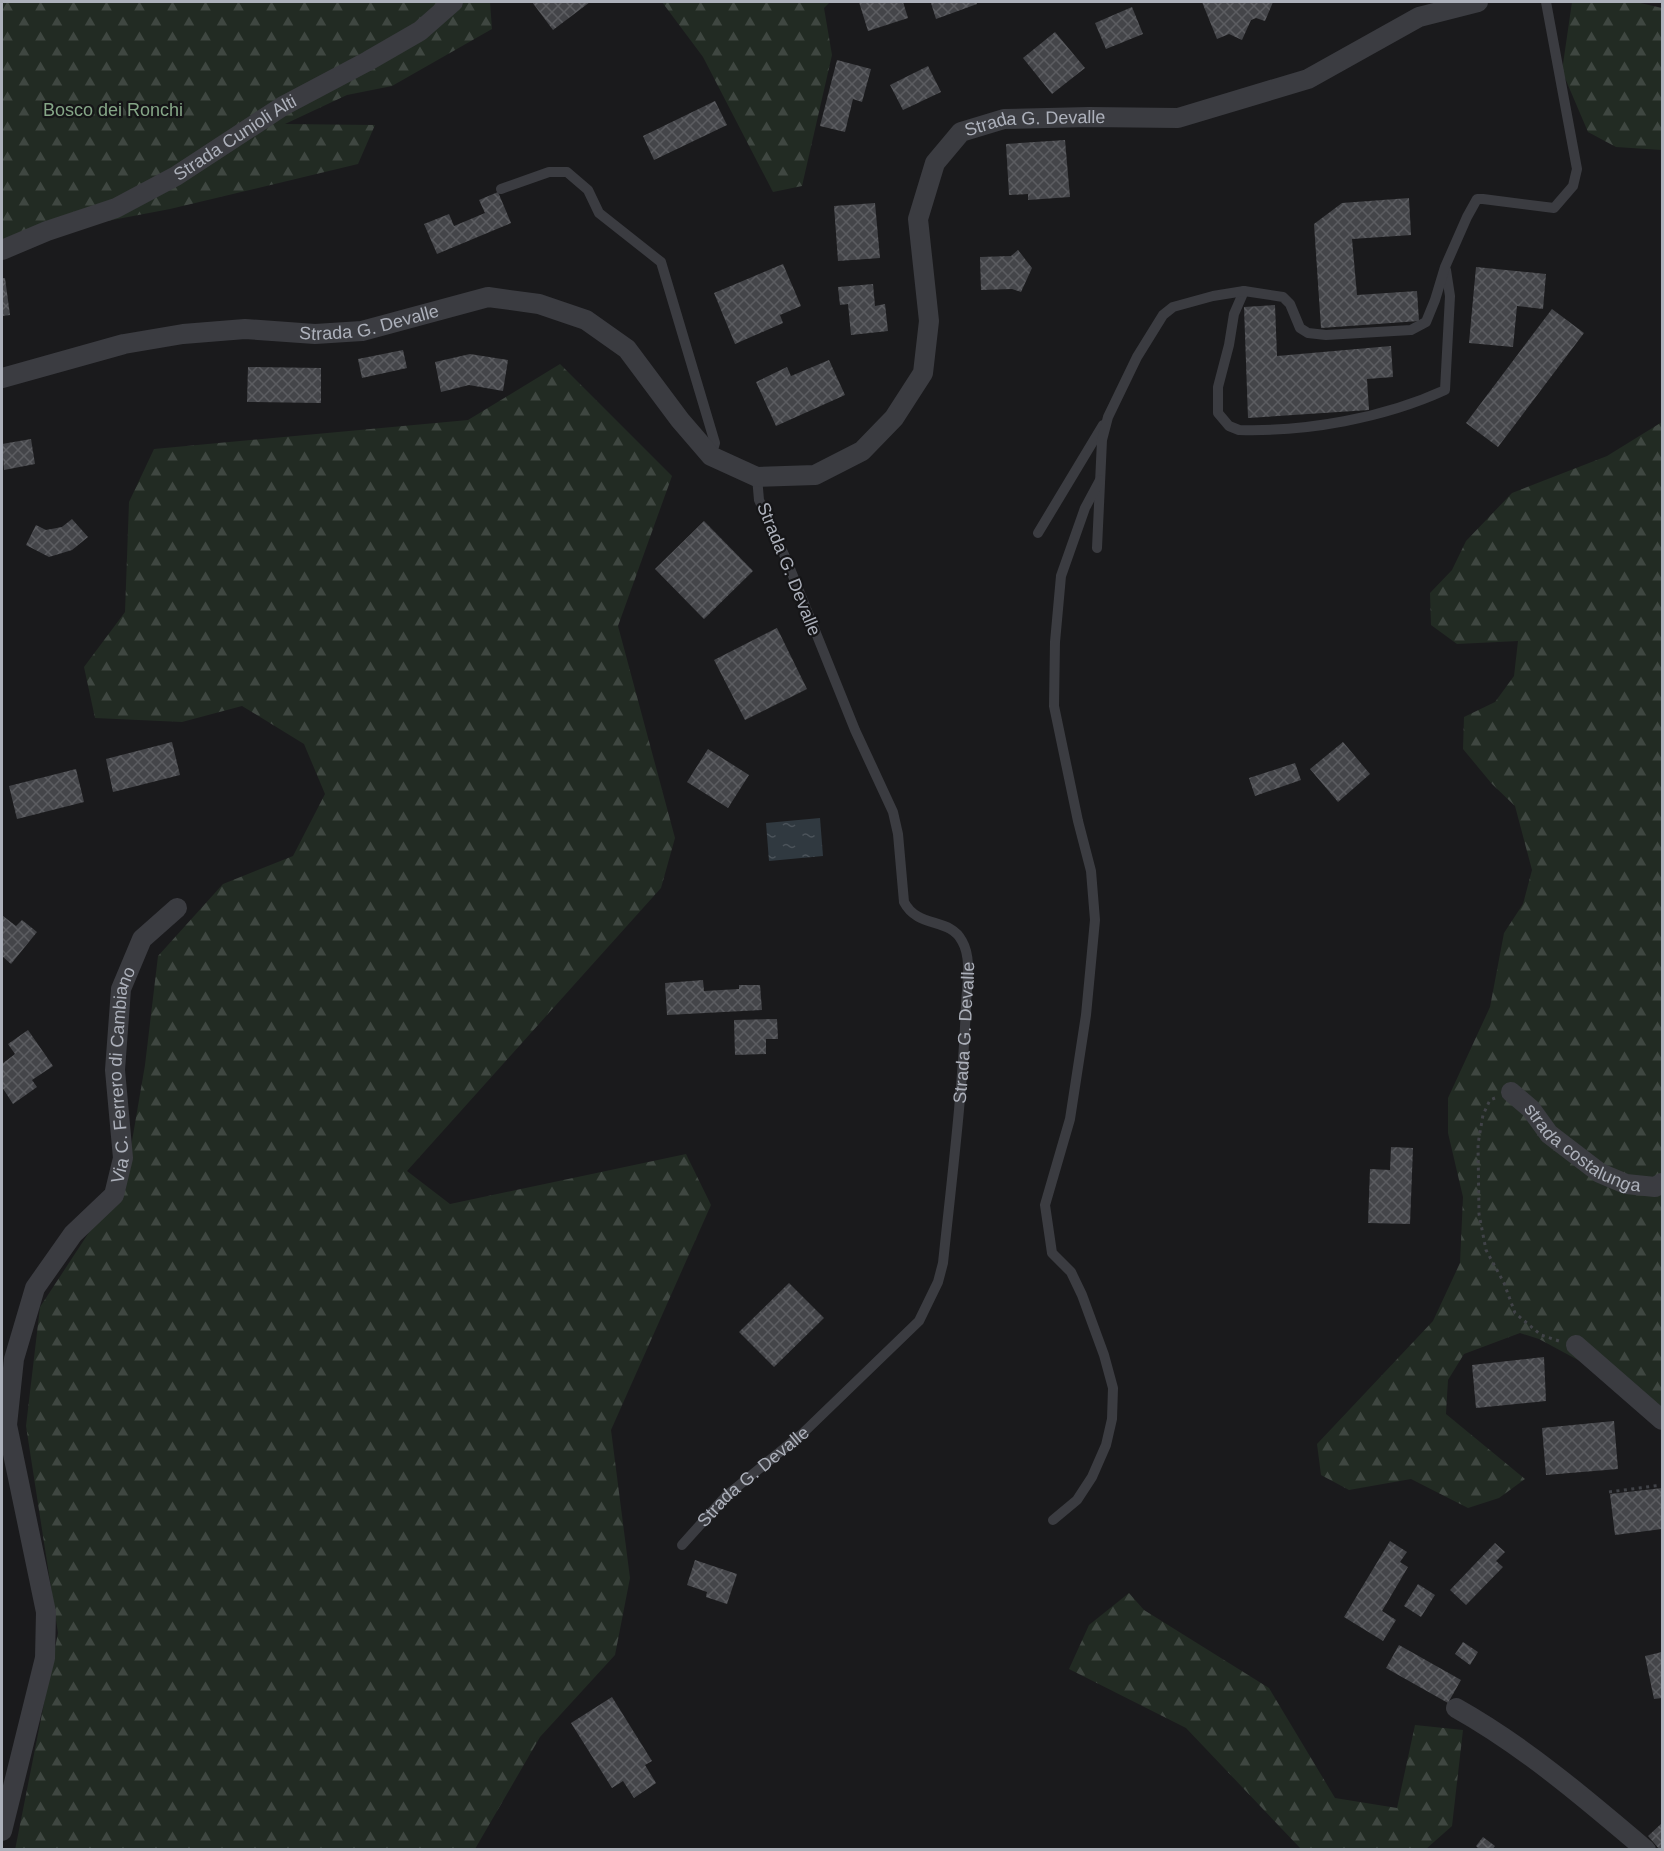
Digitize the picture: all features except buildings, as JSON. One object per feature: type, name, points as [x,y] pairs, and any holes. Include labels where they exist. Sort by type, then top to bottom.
[{"type":"street","name":"Strada Cunioli Alti","points":[[2,250],[47,231],[116,208],[176,176],[283,106],[420,31],[453,2]]},
{"type":"street","name":"Strada G. Devalle","points":[[2,378],[124,344],[183,334],[245,329],[315,334],[362,331],[488,297],[539,304],[586,320],[627,349],[680,420],[711,456],[757,477],[815,475],[862,451],[894,418],[923,373],[930,321],[918,219],[935,163],[961,132],[1004,119],[1178,118],[1308,79],[1419,17],[1478,2]]},
{"type":"street","name":"Via C. Ferrero di Cambiano","points":[[2,1831],[45,1658],[46,1612],[7,1425],[14,1359],[35,1288],[72,1234],[114,1196],[123,1158],[116,1070],[121,989],[142,939],[177,908]]},
{"type":"street","name":"strada costalunga","points":[[1511,1092],[1531,1109],[1549,1134],[1600,1173],[1626,1184],[1655,1186],[1662,1183]]},
{"type":"street","points":[[1576,1345],[1662,1420]]},
{"type":"street","points":[[1456,1708],[1517,1746],[1646,1850]]},
{"type":"lane","points":[[1038,533],[1108,417],[1137,357],[1163,315],[1173,307],[1244,291],[1283,297],[1290,304],[1300,328],[1308,333],[1326,336],[1411,330],[1426,322],[1445,267],[1477,199],[1554,208],[1573,186],[1577,169],[1546,2]]},
{"type":"lane","points":[[501,189],[549,172],[567,172],[588,190],[599,213],[661,262],[715,443],[711,456]]},
{"type":"lane","points":[[1244,291],[1234,314],[1218,387],[1218,413],[1229,426],[1239,429],[1319,425],[1372,415],[1422,400],[1445,390],[1450,296],[1445,267]]},
{"type":"lane","points":[[1097,548],[1102,440],[1108,417]]},
{"type":"lane","name":"Strada G. Devalle","points":[[682,1545],[726,1496],[803,1433],[919,1322],[938,1282],[943,1263],[964,1048],[966,949],[961,938],[953,930],[917,918],[909,912],[904,902],[898,834],[893,812],[855,730],[787,561],[759,500],[757,477]]},
{"type":"lane","points":[[1053,1520],[1077,1500],[1092,1477],[1106,1445],[1112,1419],[1113,1388],[1104,1355],[1082,1294],[1071,1272],[1052,1253],[1045,1205],[1070,1119],[1086,1015],[1095,920],[1091,871],[1054,706],[1055,642],[1061,576],[1085,508],[1100,480]]},
{"type":"path","points":[[1511,1092],[1490,1100],[1483,1115],[1478,1144],[1479,1214],[1486,1250],[1504,1283],[1515,1313],[1541,1335],[1576,1345]]},
{"type":"path","points":[[1609,1492],[1662,1485]]},
{"type":"green space","name":"Bosco dei Ronchi","points":[[2,2],[490,2],[492,29],[392,86],[347,95],[285,124],[375,125],[358,164],[170,209],[2,241]]},
{"type":"green space","points":[[662,2],[830,2],[824,8],[832,55],[802,186],[773,192],[703,57]]},
{"type":"green space","points":[[1572,2],[1636,2],[1662,8],[1662,150],[1616,147],[1588,132],[1562,71]]},
{"type":"green space","points":[[560,364],[672,476],[618,626],[675,838],[661,888],[407,1171],[450,1204],[686,1154],[711,1205],[611,1430],[630,1578],[615,1655],[540,1737],[475,1849],[15,1850],[58,1633],[26,1426],[40,1307],[126,1176],[145,1065],[158,956],[223,884],[293,856],[325,794],[304,744],[242,706],[182,722],[95,718],[84,667],[125,612],[129,502],[154,449],[468,420]]},
{"type":"green space","points":[[1662,422],[1662,1423],[1602,1373],[1539,1339],[1520,1333],[1464,1354],[1448,1380],[1446,1414],[1525,1479],[1499,1498],[1468,1508],[1411,1479],[1349,1490],[1321,1475],[1317,1444],[1433,1321],[1460,1263],[1463,1197],[1448,1133],[1448,1098],[1490,1007],[1504,933],[1523,904],[1532,870],[1515,806],[1492,784],[1463,749],[1464,717],[1495,702],[1514,676],[1518,641],[1457,644],[1431,625],[1430,593],[1452,570],[1466,541],[1512,493],[1607,456]]},
{"type":"green space","points":[[1129,1593],[1144,1610],[1269,1688],[1335,1798],[1397,1808],[1415,1725],[1463,1730],[1452,1826],[1426,1849],[1301,1849],[1186,1728],[1069,1669],[1089,1625]]},
{"type":"water","points":[[820,818],[823,856],[769,861],[766,823]]}]
